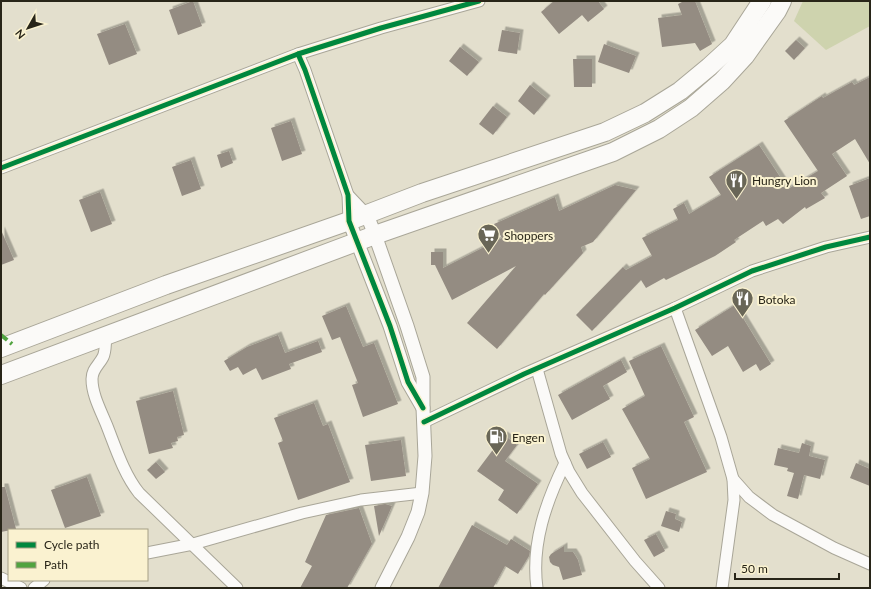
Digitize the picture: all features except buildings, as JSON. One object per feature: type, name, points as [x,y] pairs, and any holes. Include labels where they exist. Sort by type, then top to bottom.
[{"type":"highway","points":[[1,348],[166,285],[367,215],[422,193],[606,132],[644,113],[680,91],[709,67],[733,45],[762,1]]},
{"type":"highway","points":[[1,375],[375,235],[613,152],[659,129],[691,108],[722,81],[745,56],[777,11],[782,1]]},
{"type":"street","points":[[1,168],[298,54],[381,28],[479,1]]},
{"type":"street","points":[[298,54],[305,70],[348,195],[349,221],[390,326],[408,382],[423,408]]},
{"type":"street","points":[[348,195],[367,215],[418,357],[423,378],[425,456],[422,493],[418,512],[408,537],[382,588]]},
{"type":"street","points":[[424,422],[537,369],[675,308],[752,270],[826,247],[870,238]]},
{"type":"street","points":[[675,308],[721,437],[733,479],[734,500],[722,588]]},
{"type":"street","points":[[106,336],[102,358],[93,370],[93,387],[97,402],[132,485],[237,588]]},
{"type":"street","points":[[537,369],[561,454],[582,493],[635,561],[659,588]]},
{"type":"street","points":[[537,588],[537,544],[544,511],[565,462]]},
{"type":"street","points":[[733,479],[749,497],[773,515],[834,548],[869,562]]},
{"type":"street","points":[[148,553],[192,544],[309,512],[362,500],[422,493]]},
{"type":"street","points":[[1,578],[21,588]]},
{"type":"street","points":[[34,588],[43,581]]},
{"type":"green space","points":[[803,1],[870,1],[870,26],[826,50],[794,21]]},
{"type":"marked path","points":[[1,335],[12,344]]},
{"type":"cycle path","points":[[423,408],[408,382],[390,326],[349,221],[348,195],[305,70],[298,54],[381,28],[479,1]]},
{"type":"cycle path","points":[[1,168],[298,54]]},
{"type":"cycle path","points":[[424,422],[524,374],[675,308],[752,271],[826,247],[870,237]]},
{"type":"place","name":"Hungry Lion","points":[[736,200]]},
{"type":"place","name":"Shoppers","points":[[489,254]]},
{"type":"place","name":"Botoka","points":[[743,318]]},
{"type":"place","name":"Engen","points":[[497,456]]}]
